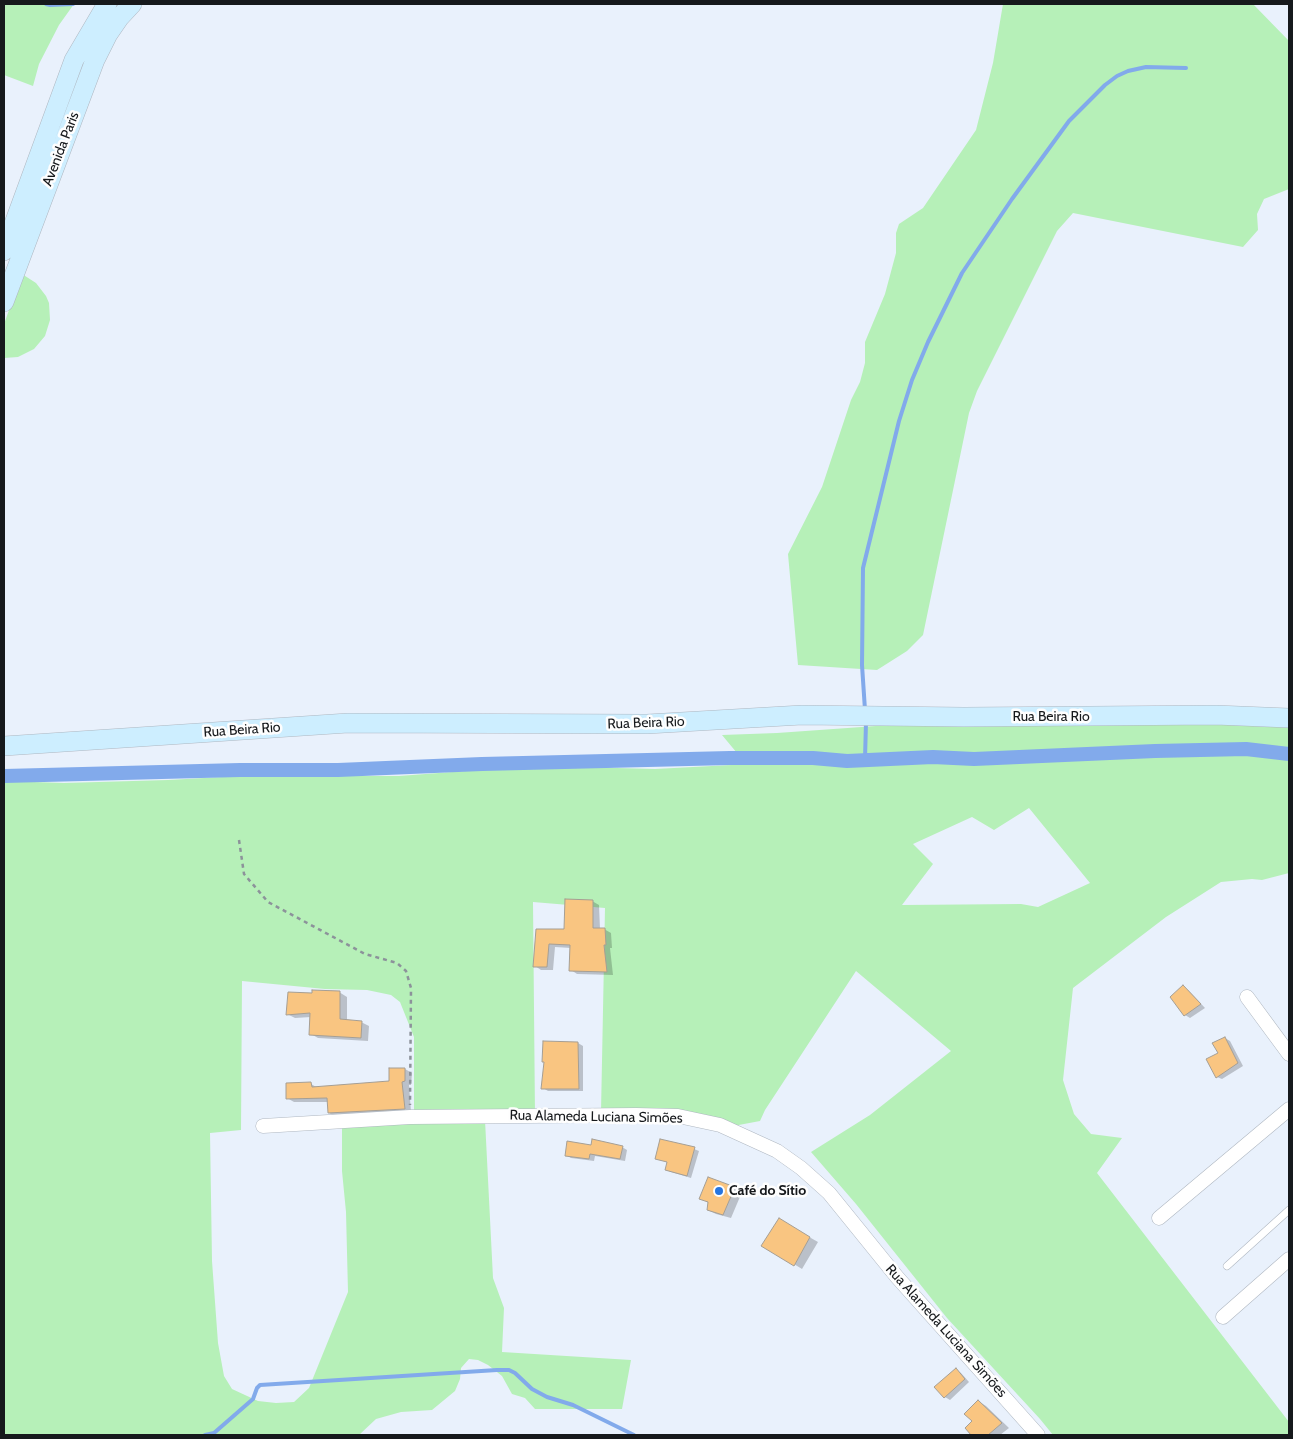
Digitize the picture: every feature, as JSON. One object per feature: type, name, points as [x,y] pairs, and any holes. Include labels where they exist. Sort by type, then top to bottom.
[{"type":"street","name":"Avenida Paris","points":[[4,250],[74,60],[107,4]]},
{"type":"street","name":"Avenida Paris","points":[[4,302],[95,60],[118,18],[132,4]]},
{"type":"street","name":"Rua Beira Rio","points":[[4,746],[348,723],[647,724],[802,715],[964,717],[1216,715],[1289,718]]},
{"type":"street","points":[[1247,997],[1289,1054]]},
{"type":"street","points":[[1160,1218],[1289,1109]]},
{"type":"street","name":"Rua Alameda Luciana Simões","points":[[263,1126],[410,1117],[678,1116],[720,1125],[777,1150],[801,1168],[829,1194],[897,1277],[1038,1435]]},
{"type":"street","points":[[1223,1316],[1289,1259]]},
{"type":"lane","points":[[1226,1266],[1289,1210]]},
{"type":"path","points":[[239,840],[244,874],[268,902],[365,954],[397,963],[406,971],[411,988],[410,1117]]},
{"type":"green space","points":[[4,4],[74,4],[59,25],[39,64],[33,86],[4,75]]},
{"type":"green space","points":[[1003,4],[1253,4],[1289,41],[1289,189],[1264,199],[1257,214],[1258,230],[1243,247],[1073,213],[1057,231],[977,391],[969,413],[923,635],[907,651],[877,670],[798,665],[788,554],[822,487],[851,400],[860,382],[865,363],[865,342],[885,294],[896,253],[896,233],[899,224],[923,208],[976,130],[993,63]]},
{"type":"green space","points":[[22,274],[36,283],[46,296],[49,303],[50,320],[45,336],[34,349],[18,357],[4,358],[4,324]]},
{"type":"green space","points":[[1289,723],[1289,873],[1262,880],[1221,882],[1166,917],[1073,988],[1063,1080],[1074,1114],[1091,1134],[1122,1138],[1097,1173],[1289,1422],[1289,1435],[1053,1435],[947,1318],[856,1204],[811,1152],[870,1115],[951,1051],[856,971],[765,1110],[760,1121],[728,1127],[601,1112],[605,908],[533,902],[535,1116],[485,1120],[493,1278],[504,1308],[502,1352],[631,1360],[622,1409],[535,1409],[525,1398],[512,1394],[502,1376],[488,1365],[478,1360],[469,1359],[461,1368],[460,1379],[455,1391],[432,1410],[401,1412],[376,1419],[359,1435],[4,1435],[4,781],[64,783],[168,780],[295,773],[399,776],[492,769],[578,767],[655,769],[731,765],[736,760],[732,754],[737,753],[722,735],[904,724]],"holes":[[[1029,808],[1090,883],[1038,907],[1021,904],[902,905],[933,864],[913,844],[972,817],[994,830]],[[242,981],[325,989],[367,990],[391,995],[400,1002],[414,1037],[414,1122],[342,1126],[342,1171],[346,1212],[348,1292],[309,1388],[294,1402],[258,1401],[232,1389],[224,1376],[218,1343],[212,1261],[210,1133],[241,1130]]]},
{"type":"building","points":[[565,899],[593,900],[593,928],[605,928],[606,945],[604,945],[607,972],[569,971],[570,945],[549,944],[547,967],[533,967],[536,929],[564,929]]},
{"type":"building","points":[[1183,985],[1201,1004],[1184,1016],[1170,997]]},
{"type":"building","points":[[312,990],[340,991],[340,1019],[362,1021],[361,1038],[309,1035],[310,1013],[286,1015],[288,992],[312,993]]},
{"type":"building","points":[[1225,1037],[1238,1063],[1216,1078],[1206,1059],[1218,1053],[1212,1043]]},
{"type":"building","points":[[543,1041],[578,1042],[579,1089],[541,1089],[544,1062],[542,1062]]},
{"type":"building","points":[[389,1068],[405,1068],[405,1081],[402,1082],[405,1109],[328,1113],[327,1098],[286,1099],[286,1083],[311,1082],[312,1087],[389,1081]]},
{"type":"building","points":[[592,1139],[623,1146],[620,1159],[590,1154],[589,1159],[565,1156],[567,1141],[591,1145]]},
{"type":"building","points":[[660,1139],[695,1147],[687,1176],[665,1170],[667,1162],[655,1159]]},
{"type":"building","points":[[708,1177],[735,1187],[723,1215],[707,1210],[708,1202],[699,1199]]},
{"type":"building","points":[[779,1218],[810,1237],[794,1266],[761,1246]]},
{"type":"building","points":[[956,1368],[965,1379],[944,1398],[934,1387]]},
{"type":"building","points":[[978,1400],[1002,1423],[988,1435],[971,1435],[965,1428],[972,1421],[964,1414]]},
{"type":"waterway","points":[[46,4],[73,4]]},
{"type":"waterway","points":[[865,710],[862,665],[863,568],[899,421],[912,380],[928,342],[962,273],[1012,199],[1069,121],[1105,85],[1128,71],[1146,67],[1186,68]]},
{"type":"waterway","points":[[865,759],[866,722]]},
{"type":"waterway","points":[[4,776],[240,770],[338,770],[482,764],[730,758],[813,758],[847,761],[933,757],[974,759],[1246,749],[1289,754]]},
{"type":"waterway","points":[[205,1435],[214,1433],[253,1399],[260,1385],[497,1370],[509,1370],[515,1373],[532,1389],[547,1397],[573,1405],[634,1435]]},
{"type":"place","name":"Café do Sítio","points":[[719,1191]]}]
